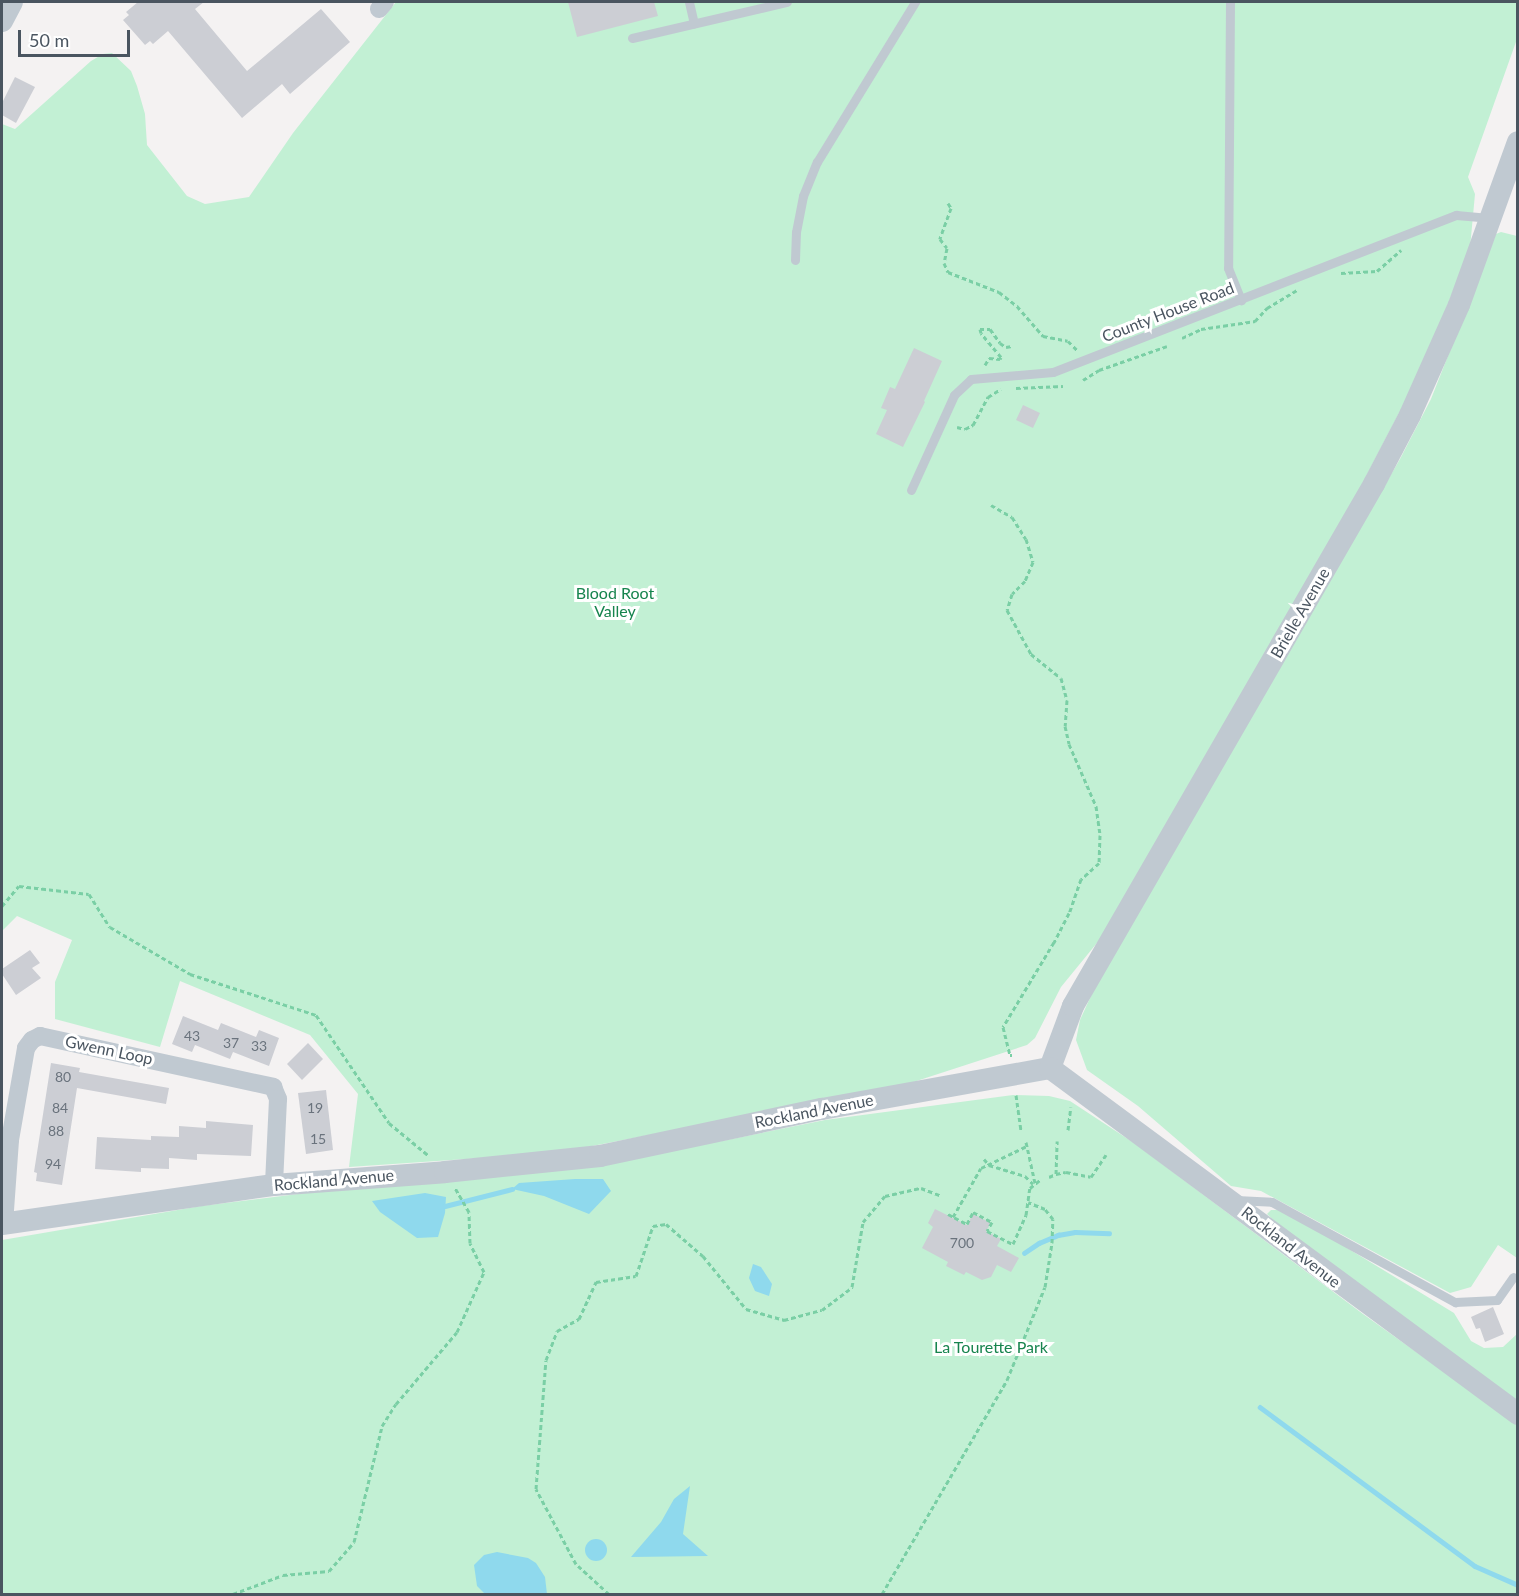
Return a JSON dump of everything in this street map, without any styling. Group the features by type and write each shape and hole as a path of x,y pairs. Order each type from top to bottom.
{"street":[{"path":"2,21 12,2"},
{"name":"Brielle Avenue","path":"1050,1068 1073,1006 1356,515 1410,415 1441,349 1518,142"},
{"name":"Gwenn Loop","path":"3,1224 10,1140 26,1048 32,1040 40,1036 273,1087 278,1099 274,1185"},
{"name":"Rockland Avenue","path":"3,1224 274,1185 522,1166 600,1156 822,1109 1050,1068 1518,1414"}],"lane":[{"path":"689,2 694,23"},
{"path":"632,38 787,2"},
{"path":"795,260 796,232 803,196 818,162 833,133 915,2"},
{"path":"1230,2 1228,268 1241,300"},
{"name":"County House Road","path":"911,490 954,395 971,379 1053,372 1456,215 1491,218"},
{"path":"1231,1200 1272,1202 1455,1302 1497,1300 1513,1277"}],"path":[{"path":"948,203 951,208 940,239 947,248 944,262 948,272 999,292 1017,306 1043,336 1068,341 1078,351"},
{"path":"1338,273 1377,271 1407,245"},
{"path":"1182,338 1201,329 1255,321 1267,308 1293,295 1306,283"},
{"path":"985,364 989,358 1000,359 1001,357 980,329 990,329 1000,343 1006,347 1012,346"},
{"path":"1083,380 1099,370 1167,346"},
{"path":"1011,388 1063,386"},
{"path":"957,428 965,429 973,425 988,397 1006,388"},
{"path":"991,505 1012,517 1026,539 1033,562 1025,582 1012,594 1007,610 1031,654 1061,678 1067,700 1065,726 1069,744 1096,806 1100,835 1099,863 1082,879 1069,913 1054,942 1003,1027 1010,1055"},
{"path":"2,906 19,886 89,894 110,927 190,974 316,1015 389,1123 431,1157"},
{"path":"1016,1095 1021,1130"},
{"path":"1068,1130 1072,1102"},
{"path":"1056,1174 1058,1141"},
{"path":"948,1214 967,1224 973,1212 992,1222 987,1231 1013,1244 1022,1227 1034,1183 1026,1144 987,1164 976,1174 953,1216"},
{"path":"1049,1177 1066,1172 1091,1177 1106,1155"},
{"path":"984,1158 987,1164 1025,1176 1034,1183"},
{"path":"1034,1183 1040,1180"},
{"path":"609,1594 576,1564 536,1489 546,1360 557,1331 579,1319 596,1282 636,1276 653,1226 666,1224 703,1256 746,1310 784,1320 822,1310 852,1287 863,1222 885,1196 921,1188 942,1196"},
{"path":"233,1594 284,1575 329,1571 354,1542 382,1426 396,1404 457,1332 484,1272 470,1243 470,1212 460,1197"},
{"path":"882,1594 1007,1380 1045,1287 1052,1243 1053,1219 1048,1211 1028,1202"}],"green space":[{"name":"Blood Root Valley","path":"396,2 1517,2 1517,39 1468,177 1475,194 1470,248 1423,367 1348,511 1101,938 1061,987 1035,1038 1027,1045 898,1087 556,1153 349,1167 358,1094 310,1035 180,981 160,1047 55,1019 55,982 72,940 17,916 2,931 2,124 15,129 91,61 103,54 112,53 131,71 137,86 145,114 147,145 187,196 205,204 249,197 293,133"},
{"path":"1501,232 1517,236 1517,1258 1498,1245 1471,1287 1450,1293 1261,1191 1231,1186 1138,1106 1087,1070 1076,1040 1080,1020 1095,987 1400,459 1431,399 1496,234"},
{"name":"La Tourette Park","path":"1013,1095 1049,1096 1070,1101 1134,1143 1363,1314 1517,1424 1517,1594 2,1594 2,1240 201,1206 722,1141 825,1120"},
{"path":"1271,1210 1279,1210 1329,1237 1454,1313 1471,1341 1484,1348 1503,1347 1517,1334 1517,1404 1283,1229 1267,1214"}],"water":[{"path":"603,1179 611,1191 589,1214 544,1196 512,1189 519,1183"},
{"path":"425,1193 446,1197 445,1213 438,1237 417,1238 380,1212 372,1201"},
{"path":"753,1264 761,1267 772,1284 769,1296 755,1291 749,1278"},
{"path":"690,1486 683,1534 708,1556 631,1557 661,1522 674,1499"},
{"path":"596,1539 604,1542 607,1550 604,1558 596,1561 588,1558 585,1550 588,1542"},
{"path":"497,1552 528,1558 536,1563 545,1577 547,1594 485,1594 477,1586 474,1565 484,1555"}],"building":[{"path":"138,2 204,2 195,9 247,71 321,9 350,42 290,94 282,84 242,118 168,31 153,44 150,41 145,45 123,20 129,15 126,12"},
{"path":"568,2 654,2 658,16 577,37"},
{"path":"15,77 35,87 16,123 2,115 2,103"},
{"path":"914,348 942,361 903,447 876,434 887,410 881,408 890,387 895,389"},
{"path":"1023,405 1040,413 1033,428 1016,420"},
{"path":"30,950 40,963 32,968 41,978 16,995 2,974 2,969"},
{"path":"183,1016 218,1030 221,1023 256,1037 259,1030 279,1038 269,1066 233,1052 230,1059 195,1045 192,1052 172,1044"},
{"path":"308,1043 323,1059 302,1080 287,1064"},
{"path":"51,1063 80,1068 79,1072 169,1088 166,1104 77,1088 62,1185 36,1181 37,1173 34,1172"},
{"path":"326,1090 333,1150 306,1154 298,1093"},
{"path":"206,1121 253,1125 251,1156 197,1154 197,1160 169,1158 169,1169 141,1168 141,1172 95,1169 97,1137 151,1140 151,1136 179,1137 179,1126 206,1128"},
{"path":"935,1209 967,1225 973,1214 991,1223 986,1231 1001,1239 997,1246 1019,1258 1011,1272 997,1265 991,1277 982,1280 966,1272 964,1275 946,1266 948,1262 922,1248 933,1227 928,1223"},
{"path":"1493,1307 1504,1334 1485,1342 1480,1328 1476,1329 1471,1317"}],"waterway":[{"path":"445,1206 512,1189"},
{"path":"1024,1253 1039,1243 1058,1235 1075,1232 1109,1233"},
{"path":"1260,1407 1475,1566 1518,1585"}]}
